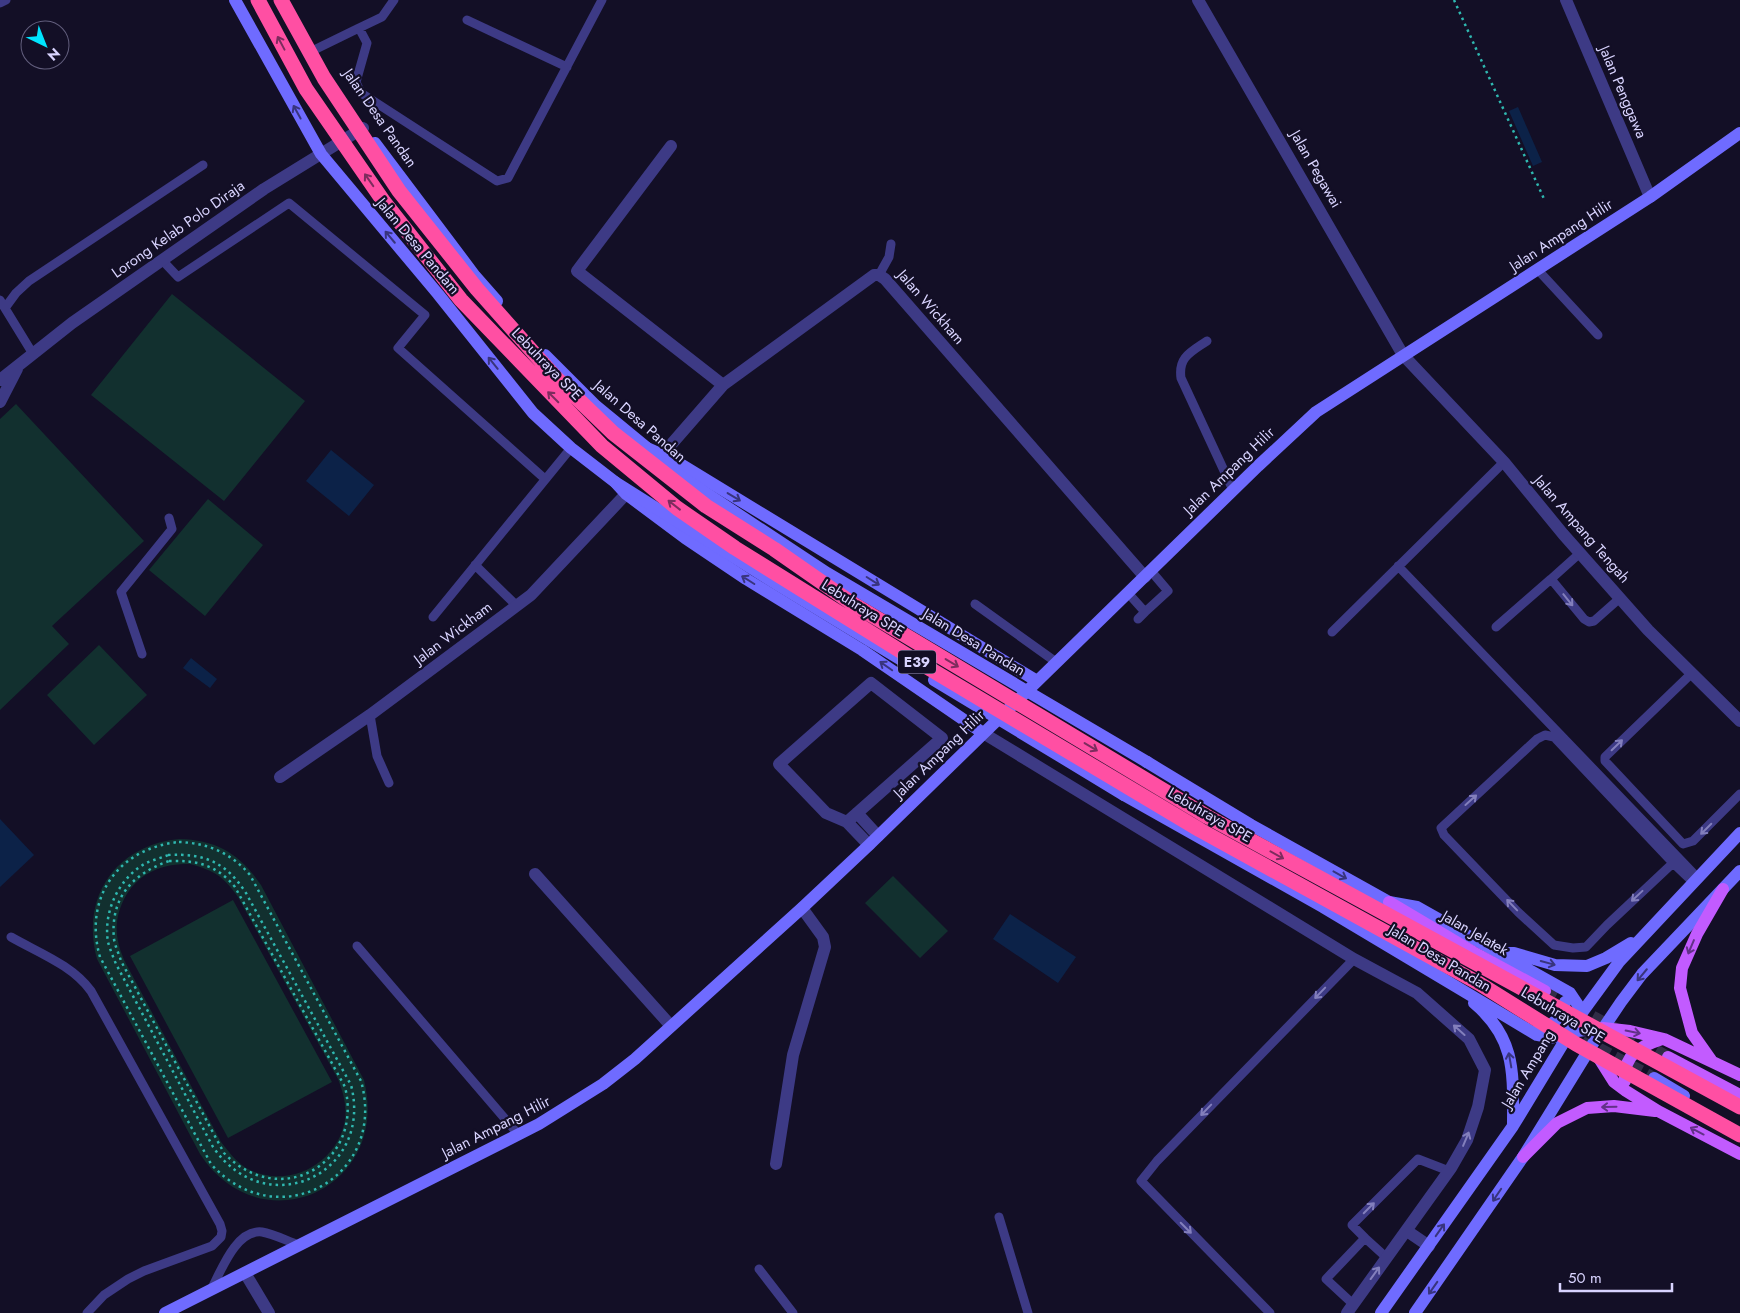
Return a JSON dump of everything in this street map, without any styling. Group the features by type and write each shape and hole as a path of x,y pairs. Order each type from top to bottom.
{"highway":[{"name":"Lebuhraya SPE","path":"258,0 306,89 384,202 461,300 602,446 677,508 735,548 910,657 1192,825 1480,984 1576,1044 1740,1135"},
{"name":"Lebuhraya SPE","path":"281,0 324,78 399,191 477,289 556,378 612,433 698,500 774,549 853,604 1208,817 1740,1106"}],"main road":[{"path":"1712,1060 1692,1033 1680,988 1682,968 1697,934 1723,889"},
{"name":"Jalan Jelatek","path":"1389,902 1473,952 1545,991"},
{"path":"1603,1028 1630,1031 1664,1039 1712,1060 1740,1075"},
{"path":"1626,1091 1624,1074 1628,1061 1644,1045 1664,1039"},
{"path":"1592,1045 1614,1082 1626,1091 1658,1111 1740,1154"},
{"path":"1668,1058 1740,1096"},
{"path":"1523,1157 1556,1123 1587,1108 1614,1106 1658,1111"}],"street":[{"name":"Jalan Desa Pandam","path":"235,0 321,154 438,294 533,413 571,448 615,482"},
{"name":"Jalan Desa Pandan","path":"288,0 363,128 475,276 549,360 596,406 647,448 659,462 827,574 1251,825 1389,902 1417,907 1570,993 1578,1005 1592,1045"},
{"name":"Jalan Pegawai","path":"1198,0 1403,355"},
{"name":"Jalan Penggawa","path":"1566,0 1650,197"},
{"name":"Lorong Kelab Polo Diraja","path":"0,380 72,323 264,189 363,128"},
{"name":"Jalan Ampang Hilir","path":"165,1313 518,1134 564,1110 604,1084 635,1059 802,908 1292,433 1316,412 1650,197 1740,134"},
{"path":"671,146 577,270 723,385"},
{"name":"Jalan Wickham","path":"662,455 723,385 874,275 879,275 891,286 1148,574"},
{"name":"Jalan Ampang Tengah","path":"1403,355 1504,462 1580,553 1648,630 1740,720"},
{"name":"Lorong Kelab Polo Diraja","path":"0,402 18,367"},
{"path":"647,448 672,459 1037,681"},
{"name":"Jalan Desa Pandan","path":"615,482 778,586 1124,795 1323,907 1537,1035 1552,1038 1570,1032 1603,1028"},
{"path":"615,482 626,494 685,538 746,579 862,650 983,733 1354,958 1417,993 1469,1039 1485,1070 1478,1108 1467,1140 1449,1171 1350,1309"},
{"name":"Jalan Wickham","path":"280,777 370,715 518,606 531,595 626,494"},
{"path":"847,822 942,738 872,683 779,764 826,813 847,822 874,840"},
{"path":"857,813 874,840"},
{"name":"Jalan Ampang","path":"1381,1313 1513,1126 1580,1014 1619,962 1740,833"},
{"path":"1415,1313 1523,1157 1603,1028 1642,974 1740,871"},
{"path":"534,874 671,1026"},
{"name":"Jalan Desa Pandan","path":"1323,907 1538,1015"},
{"path":"776,1164 793,1055 826,947 823,937 802,908"},
{"path":"1501,953 1514,953 1555,965 1587,966 1606,958 1647,932"},
{"path":"1444,979 1481,1010 1496,1026 1507,1046 1511,1060 1513,1126"},
{"path":"1520,1025 1540,1028 1549,1027 1555,1022 1560,1016 1565,1001 1557,986"},
{"path":"1654,1078 1740,1130"},
{"path":"1407,1231 1429,1246"},
{"path":"245,1273 269,1313"}],"lane":[{"path":"0,3 6,0"},
{"path":"316,50 382,18 394,0"},
{"path":"359,28 367,43 356,82 361,93 498,181 508,178 602,0"},
{"path":"467,20 566,67"},
{"path":"33,354 2,304 30,281 203,165"},
{"path":"162,260 178,277 289,203 426,315 398,348 545,480"},
{"path":"879,275 889,257 891,244"},
{"path":"1538,269 1598,335"},
{"path":"1207,341 1184,358 1179,368 1181,378 1233,490"},
{"path":"433,617 571,448"},
{"path":"1332,632 1504,462"},
{"path":"142,654 121,592 172,529 170,518"},
{"path":"1496,627 1580,553"},
{"path":"475,565 518,606"},
{"path":"1398,566 1696,880"},
{"path":"1138,619 1168,590 1148,574"},
{"path":"1551,579 1584,620 1589,622 1594,621 1620,598"},
{"path":"1128,593 1145,612"},
{"path":"975,604 1056,662"},
{"path":"1692,673 1605,757 1605,761 1684,844 1693,841 1740,794"},
{"path":"370,715 377,756 388,782"},
{"path":"1672,863 1586,947 1573,948 1554,945 1518,912 1444,835 1441,828 1538,739 1545,735 1554,737 1672,863 1696,880"},
{"path":"11,938 73,972 87,986 220,1224 222,1231 221,1237 212,1246 144,1271 104,1295 87,1313"},
{"path":"357,946 518,1134"},
{"path":"1270,1313 1140,1182 1157,1160 1354,958"},
{"path":"1387,1258 1352,1225 1418,1160 1449,1171"},
{"path":"999,1217 1028,1313"},
{"path":"211,1290 232,1250 246,1236 261,1232 299,1245"},
{"path":"1350,1309 1326,1279 1365,1238"},
{"path":"760,1269 794,1313"}],"path":[{"path":"1454,0 1545,201"},
{"path":"193,842 219,850 241,865 257,887 356,1069 365,1094 366,1108 363,1134 358,1147 343,1170 309,1192 282,1197 255,1194 242,1189 230,1182 211,1164 105,970 96,944 95,930 99,903 115,874 130,859 141,852 166,843 193,842"},
{"path":"168,855 191,855 214,861 232,874 246,893 346,1074 354,1096 353,1125 341,1152 325,1169 310,1178 293,1184 270,1185 247,1178 227,1165 213,1147 116,964 108,942 108,919 115,896 128,877 146,863 168,855"},
{"path":"169,861 190,861 211,867 228,879 241,896 341,1077 348,1097 347,1124 337,1149 330,1158 313,1171 282,1180 260,1177 240,1168 224,1153 121,961 114,941 114,920 120,899 132,882 149,868 169,861"}],"green space":[{"path":"172,294 305,401 224,501 91,395"},
{"path":"16,404 144,541 52,626 69,644 0,710 0,419"},
{"path":"208,499 263,545 205,616 149,570"},
{"path":"99,645 147,695 94,745 47,695"},
{"path":"179,839 205,842 236,857 253,874 261,885 364,1080 367,1118 358,1151 340,1176 315,1193 286,1200 255,1197 226,1182 200,1154 97,959 93,936 94,915 99,895 108,878 121,863 137,852 157,843","holes":["190,864 218,875 238,897 338,1079 345,1104 345,1120 341,1135 323,1159 311,1168 297,1173 282,1176 252,1171 238,1162 221,1142 124,960 120,949 117,921 123,900 136,883 153,871 167,866"]},
{"path":"893,876 948,931 920,958 865,903"},
{"path":"233,900 332,1082 228,1138 130,956"}],"water":[{"path":"1518,107 1542,162 1533,166 1509,111"},
{"path":"331,450 374,485 349,516 306,481"},
{"path":"191,658 217,679 210,688 183,668"},
{"path":"0,819 34,855 0,887"},
{"path":"1010,914 1076,957 1058,983 993,939"}],"tunnel":[{"path":"1545,991 1668,1057"},
{"path":"1583,1040 1654,1078"}]}
